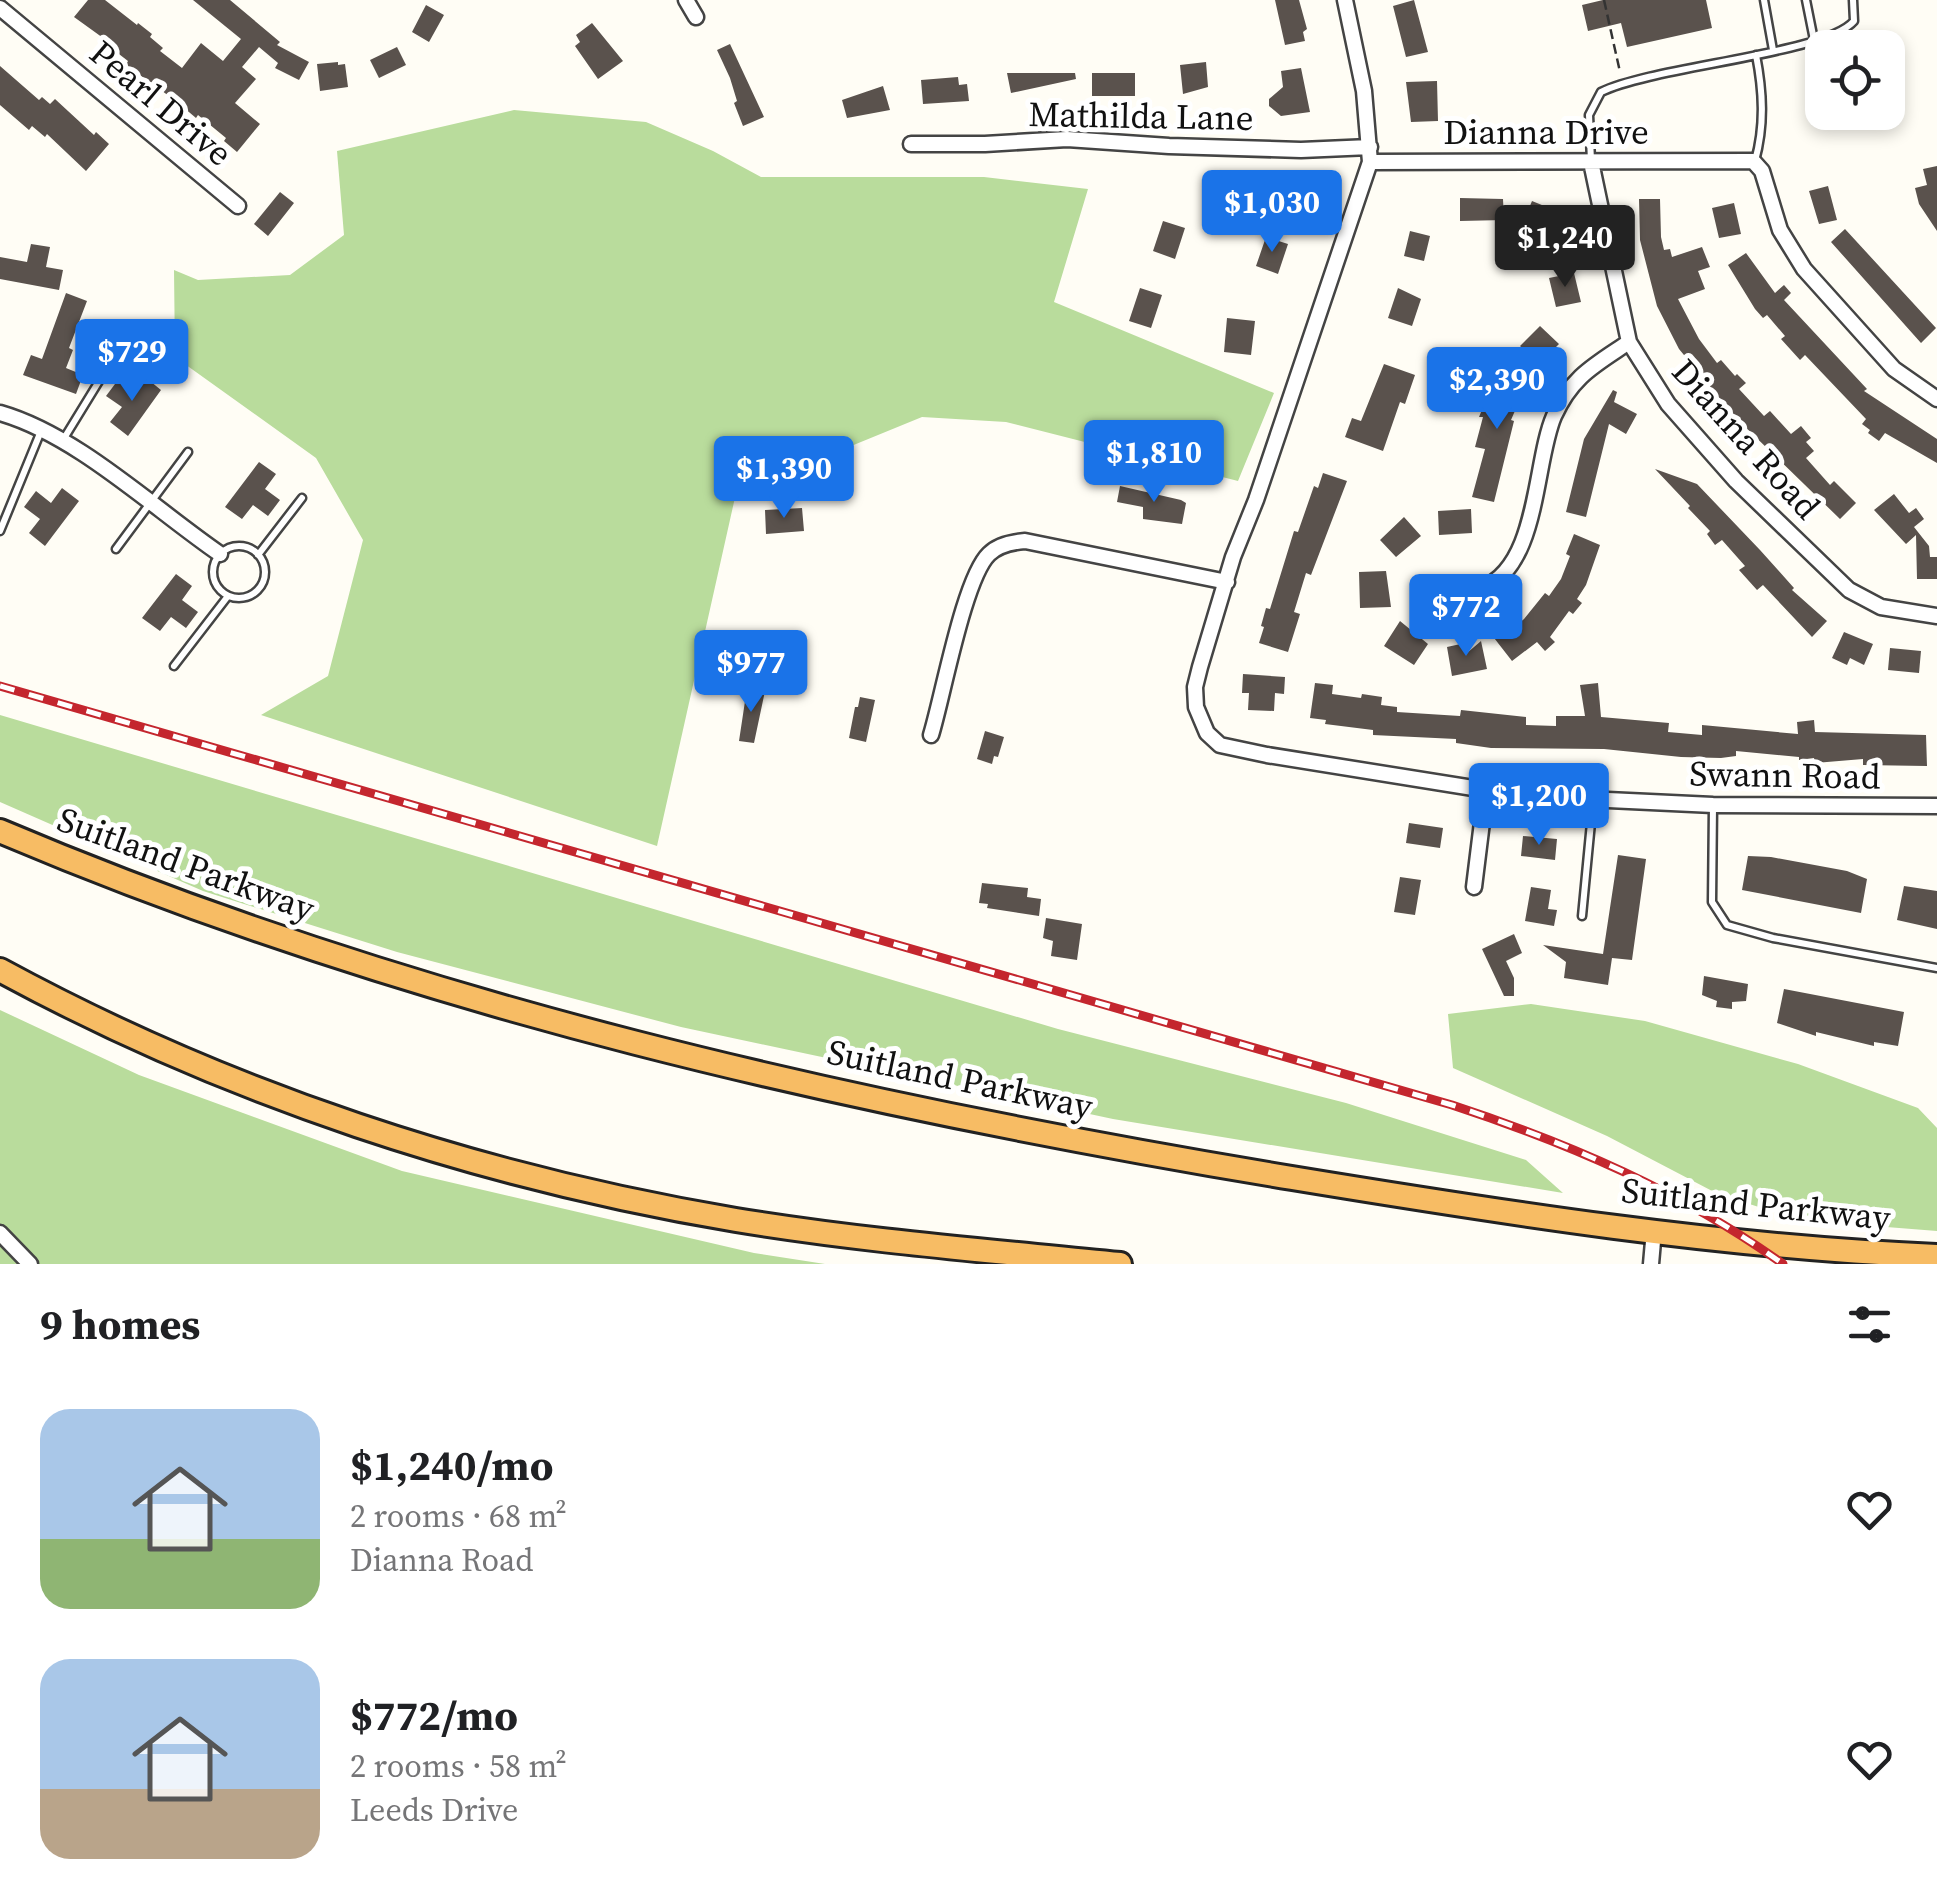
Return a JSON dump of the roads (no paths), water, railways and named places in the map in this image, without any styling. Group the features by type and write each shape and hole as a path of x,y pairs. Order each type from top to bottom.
{"highway":[{"name":"Suitland Parkway","path":"0,831 274,936 446,991 655,1047 968,1118 1193,1161 1471,1206 1799,1247 1937,1256"},
{"path":"0,970 101,1021 250,1085 389,1135 519,1173 607,1195 753,1222 1120,1264"}],"street":[{"path":"686,0 696,17"},
{"name":"Swann Road","path":"1345,0 1364,91 1370,154 1226,582 1195,686 1196,707 1212,740 1267,755 1486,790 1593,801 1937,806"},
{"name":"Pearl Drive","path":"0,8 238,206"},
{"name":"Mathilda Lane","path":"910,144 1067,139 1370,154"},
{"name":"Dianna Drive","path":"1370,154 1591,162 1755,162"},
{"name":"Dianna Road","path":"1591,162 1629,342 1668,404 1736,481 1849,590 1881,607 1937,616"},
{"path":"1755,162 1762,171 1780,230 1804,269 1894,368 1937,399"},
{"path":"1451,590 1482,588 1507,570 1522,540 1536,495 1553,418 1576,377 1629,342"},
{"path":"0,413 22,419 62,441 220,554"},
{"path":"931,735 978,572 987,556 1000,547 1025,541 1226,582"},
{"path":"1474,887 1486,790"},
{"path":"1651,1264 1654,1230"},
{"path":"0,1233 30,1264"}],"lane":[{"path":"1764,0 1774,50"},
{"path":"1806,0 1812,30"},
{"path":"1844,30 1854,21 1853,0"},
{"path":"1591,162 1590,114 1601,92 1622,83 1805,42"},
{"path":"1755,162 1762,139 1763,110 1756,55"},
{"path":"62,441 131,329"},
{"path":"0,531 41,430"},
{"path":"116,549 188,452"},
{"path":"258,555 302,498"},
{"path":"233,546 244,546 258,555 265,569 258,589 239,598 228,596 214,580 213,569 220,554 233,546"},
{"path":"174,666 228,596"},
{"path":"1582,916 1593,801"},
{"path":"1713,805 1712,902 1727,925 1773,938 1937,968"}],"railway":[{"path":"0,686 1452,1105 1624,1172 1705,1214 1783,1264"}]}
